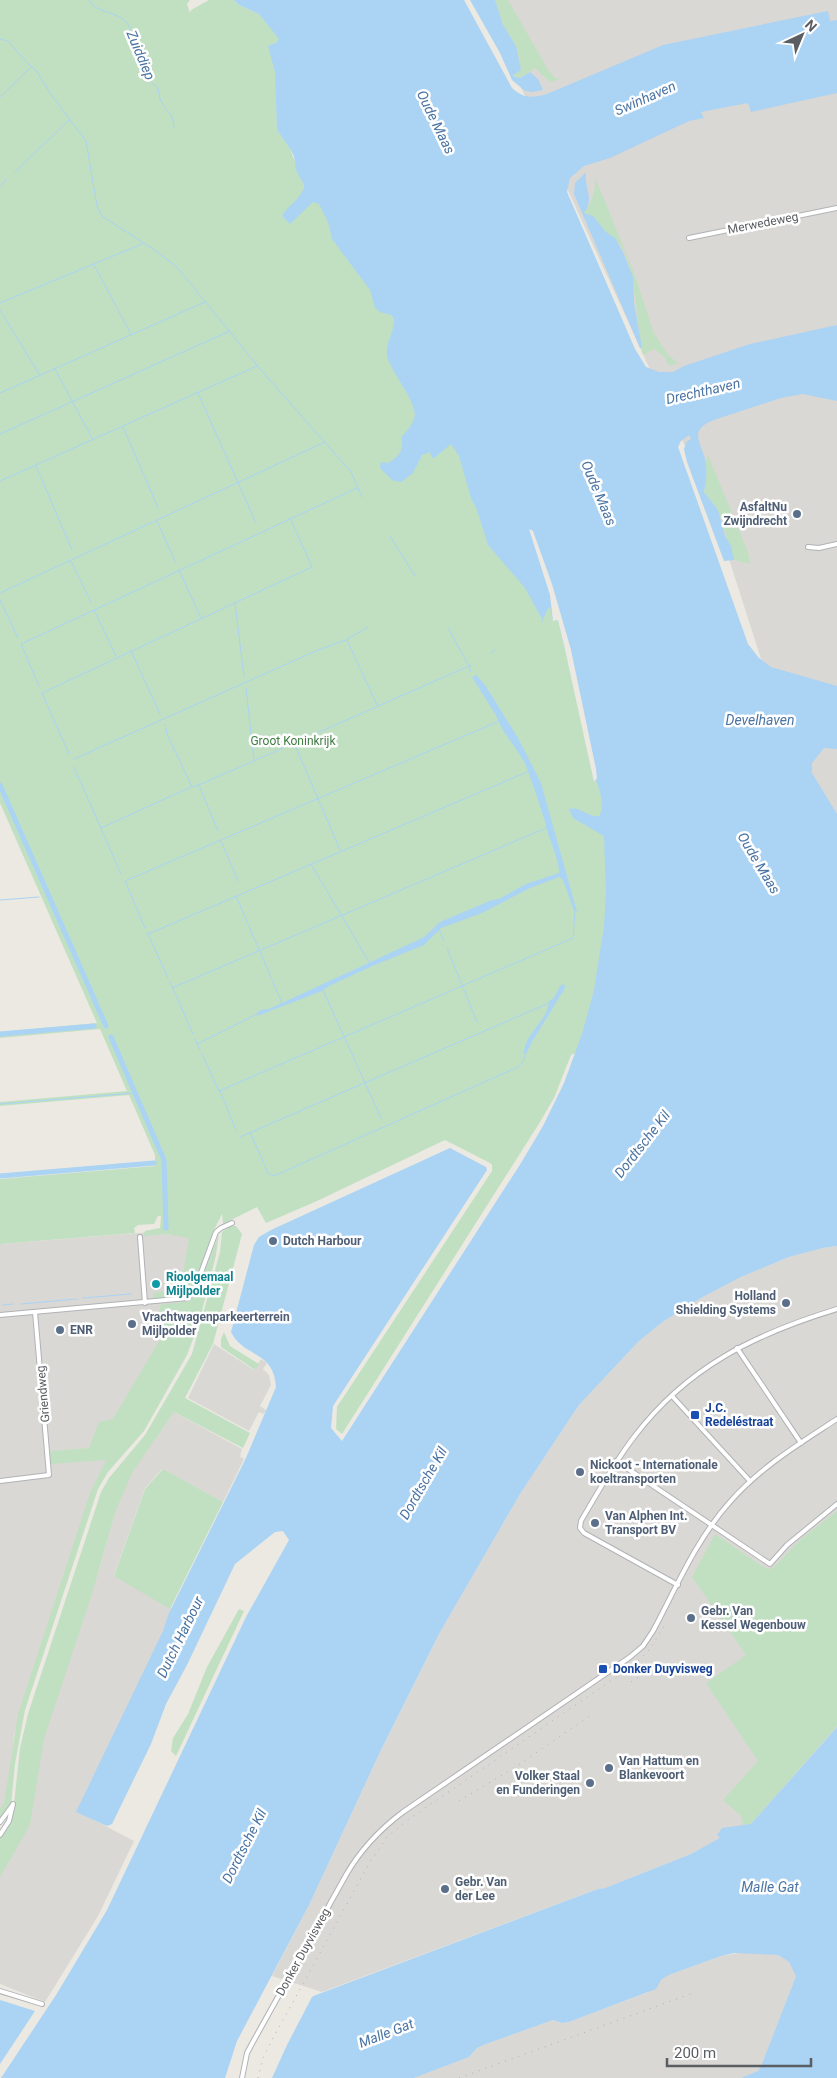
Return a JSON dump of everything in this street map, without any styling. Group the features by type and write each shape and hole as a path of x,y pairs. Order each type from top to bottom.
{"street":[{"name":"Merwedeweg","path":"689,238 837,208"},
{"path":"808,547 819,548 837,544"},
{"path":"0,1315 184,1299 192,1295 216,1232 232,1223"},
{"path":"140,1237 145,1303"},
{"path":"678,1585 581,1530 581,1521 616,1461 643,1426 672,1396 697,1375 737,1348 787,1324 837,1309"},
{"name":"Griendweg","path":"0,1481 49,1475 35,1312"},
{"path":"737,1348 801,1443"},
{"path":"672,1396 750,1481"},
{"name":"Donker Duyvisweg","path":"242,2078 247,2053 346,1875 363,1849 393,1819 630,1657 642,1646 653,1631 711,1526 729,1503 750,1481 771,1464 837,1419"},
{"path":"616,1461 770,1564 787,1545 837,1504"},
{"path":"0,1822 13,1804 9,1821 0,1835"},
{"path":"0,1991 42,2004"}],"shaded area":[{"path":"481,0 837,0 837,832 805,796 711,503"},
{"path":"164,1231 168,1235 199,1235 199,1297 184,1354 91,1492 14,1735 9,1801 0,1819 0,1244"},
{"path":"837,1246 837,1727 751,1824 691,1854 605,1888 322,1992 272,1976 309,1905 381,1750 439,1634 520,1494 579,1405 638,1342 661,1323 701,1298 741,1277 789,1257"},
{"path":"214,1344 254,1370 261,1359 267,1363 263,1369 269,1375 271,1385 260,1406 266,1410 264,1414 259,1412 249,1431 188,1398"},
{"path":"174,1412 242,1449 240,1457 244,1459 223,1502 162,1469 145,1488 114,1575 178,1613 79,1812 134,1841 98,1916 45,2002 0,1984 0,1871 38,1743 100,1567 118,1501 131,1474"},
{"path":"747,1952 778,1955 789,1962 796,1976 761,2066 758,2071 742,2078 414,2078 469,2057 477,2048 486,2044 553,2020 562,2023 569,2022 649,1992 669,1975 721,1956"}],"green space":[{"name":"Groot Koninkrijk","path":"0,0 190,0 187,4 190,13 191,10 209,0 234,0 239,5 259,14 280,39 276,90 277,130 289,146 304,185 302,194 282,216 286,219 380,149 541,537 610,829 607,942 578,1052 571,1055 554,1098 342,1434 336,1429 337,1407 492,1171 490,1163 445,1140 266,1223 257,1207 223,1224 222,1214 213,1232 193,1288 185,1295 175,1298 153,1299 153,1293 175,1290 182,1282 189,1238 166,1234 143,1236 145,1231 160,1228 161,1216 158,1216 154,1224 138,1225 134,1228 135,1233 0,1244 0,1179 155,1166 155,1155 129,1095 0,1106 0,1102 127,1091 100,1029 0,1038 0,1032 97,1023 0,803"},
{"path":"495,0 508,0 549,71 555,78 561,79 550,82 535,68 520,78 515,77 513,74 521,70 516,46 503,25"},
{"path":"594,175 633,270 654,333 668,355 678,363 669,366 665,357 654,349 643,355 632,278 623,249 615,239 584,213 593,195"},
{"path":"708,455 748,552 750,564 734,560 732,557 721,518 704,492"},
{"path":"231,1226 236,1226 242,1234 213,1344 185,1398 250,1433 243,1448 174,1412 132,1473 116,1510 92,1594 44,1739 30,1825 0,1877 0,1838 13,1813 20,1748 28,1714 101,1492 109,1478 145,1435 192,1354 220,1252 222,1232"},
{"path":"219,1234 216,1255 199,1323 187,1355 144,1431 108,1472 98,1489 25,1710 15,1764 11,1805 0,1819 0,1809 4,1803 18,1714 90,1493 106,1460 51,1464 50,1451 89,1448 99,1422 113,1419 162,1336 160,1305 189,1301 195,1296"},
{"path":"224,1332 230,1346 259,1364 255,1370 221,1347 221,1339"},
{"path":"163,1469 223,1502 170,1609 114,1576 145,1489"},
{"path":"837,1511 837,1726 751,1824 743,1825 741,1816 723,1800 758,1761 706,1683 746,1655 692,1577 715,1534 769,1569 774,1567 800,1540"},
{"path":"239,1609 244,1611 176,1756 171,1751 173,1738 188,1714 207,1667"}],"water":[{"path":"234,0 464,0 512,88 528,97 547,94 663,45 828,11 830,21 837,20 837,93 751,112 748,103 701,112 704,118 689,121 610,158 584,166 570,178 567,192 635,349 646,367 659,372 673,372 684,366 750,344 837,325 837,401 803,394 781,398 714,420 705,424 700,429 698,439 705,457 706,468 704,492 718,510 734,560 724,561 687,462 684,449 687,441 691,439 689,435 681,441 678,447 748,644 759,658 771,667 837,686 837,749 824,748 812,763 812,773 837,814 837,1246 789,1257 741,1277 701,1298 661,1323 638,1342 579,1405 520,1494 439,1634 381,1750 309,1905 237,2041 225,2078 1,2078 56,1995 107,1910 246,1617 289,1540 283,1531 275,1532 235,1564 187,1665 166,1704 151,1744 112,1824 107,1826 76,1812 163,1631 169,1613 246,1458 276,1387 270,1366 243,1346 231,1332 254,1245 259,1237 271,1230 450,1148 486,1167 487,1170 333,1406 331,1428 342,1441 543,1126 564,1083 582,1034 594,990 604,926 606,893 604,836 573,818 569,809 577,809 599,816 602,804 596,780 594,782 558,620 553,621 550,606 542,619 525,588 488,545 477,510 471,498 459,456 451,444 434,458 432,458 430,452 422,455 413,473 401,482 392,480 380,468 381,462 388,463 400,453 402,446 401,438 412,424 415,413 409,397 387,356 387,347 394,318 375,308 370,290 332,239 328,222 319,204 313,202 290,224 282,216 301,194 304,185 296,170 294,156 277,130 275,72 268,46 276,43 279,39 259,14 239,5"},
{"path":"470,0 495,0 503,25 516,46 521,70 513,75 520,78 530,72 538,79 543,90 525,91 512,80 500,53"},
{"path":"586,172 589,203 584,213 593,216 606,232 615,238 623,252 633,277 634,302 642,348 640,348 574,194 575,183"},
{"path":"476,675 485,685 518,738 541,783 577,912 574,911 563,880 559,877 530,888 482,913 441,928 424,945 370,967 322,991 257,1016 257,1013 261,1010 269,1009 424,937 440,922 492,900 499,899 526,884 559,873 555,853 526,766 472,677"},
{"path":"564,984 565,988 526,1054 524,1054 527,1040 545,1015 549,1001 553,999 561,985"},
{"name":"Malle Gat","path":"837,1727 837,2078 741,2078 758,2071 761,2066 796,1976 789,1962 778,1955 734,1953 669,1975 661,1980 656,1989 569,2022 562,2023 553,2020 486,2044 477,2048 469,2057 414,2078 272,2078 312,1997 691,1854 720,1838 717,1835 722,1828 751,1824"},
{"path":"0,2000 35,2011 0,2064"}],"pier":[{"path":"529,529 533,531 552,584 571,650 596,769 597,778 594,782 558,620 553,621 550,595"}],"waterway":[{"name":"Zuiddiep","path":"89,0 100,10 121,18 129,27 147,74 158,88 160,99 171,115 174,128"},
{"path":"0,39 8,41 29,65 36,70 50,93 86,141 97,206 102,216 177,267 260,369 351,472 362,497"},
{"path":"0,97 30,68"},
{"path":"15,172 70,119"},
{"path":"0,186 7,179"},
{"path":"0,303 142,244"},
{"path":"94,265 131,334"},
{"path":"0,393 205,302"},
{"path":"0,310 39,374"},
{"path":"0,434 230,331"},
{"path":"0,481 257,366"},
{"path":"55,369 93,440"},
{"path":"198,393 256,523"},
{"path":"123,427 158,508"},
{"path":"0,593 325,442"},
{"path":"36,466 72,550"},
{"path":"39,686 21,644 357,488"},
{"path":"69,754 42,693 312,567 290,518"},
{"path":"157,521 176,563"},
{"path":"390,536 415,576"},
{"path":"71,561 91,602"},
{"path":"179,570 201,618"},
{"path":"0,600 18,638"},
{"path":"235,603 244,677"},
{"path":"94,610 116,656"},
{"path":"542,622 545,613"},
{"path":"74,759 318,650 346,640 368,627"},
{"path":"199,785 469,666 448,628"},
{"path":"347,640 377,705"},
{"path":"491,653 495,650"},
{"path":"131,651 160,714"},
{"path":"471,665 469,666 471,672"},
{"path":"246,688 254,760"},
{"path":"145,928 125,881 497,722"},
{"path":"165,724 167,734 192,787 199,785 218,831"},
{"path":"294,743 340,850"},
{"path":"74,767 121,874"},
{"path":"148,934 527,772"},
{"path":"0,785 106,1026"},
{"path":"101,828 191,787"},
{"path":"172,988 546,828"},
{"path":"221,841 238,881"},
{"path":"311,864 369,962"},
{"path":"236,896 282,1003"},
{"path":"0,900 39,897"},
{"path":"202,1054 219,1091 573,938 575,912"},
{"path":"439,929 444,941"},
{"path":"147,932 168,978"},
{"path":"447,948 477,1022"},
{"path":"170,982 193,1034"},
{"path":"323,990 381,1118"},
{"path":"239,1136 549,1003"},
{"path":"197,1044 257,1014"},
{"path":"0,1034 94,1026"},
{"path":"111,1037 164,1160 166,1228"},
{"path":"195,1039 200,1050"},
{"path":"250,1132 268,1173 274,1176 518,1067 523,1062 525,1055"},
{"path":"220,1091 236,1130"},
{"path":"0,1104 135,1093"},
{"path":"0,1176 154,1163"},
{"path":"83,1298 131,1294"},
{"path":"21,1304 77,1299"},
{"path":"3,1305 13,1304"}],"railway":[{"path":"258,2078 263,2058 272,2040 370,1862 387,1837 409,1819 634,1665 650,1649 664,1627"},
{"path":"631,1682 642,1675"},
{"path":"459,1801 517,1766 594,1713"},
{"path":"459,2078 696,1992"}],"place":[{"name":"AsfaltNu Zwijndrecht","path":"797,514"},
{"name":"Dutch Harbour","path":"273,1241"},
{"name":"Rioolgemaal Mijlpolder","path":"156,1284"},
{"name":"Holland Shielding Systems","path":"786,1303"},
{"name":"Vrachtwagenparkeerterrein Mijlpolder","path":"132,1324"},
{"name":"ENR","path":"60,1330"},
{"name":"J.C. Redeléstraat","path":"695,1415"},
{"name":"Nickoot - Internationale koeltransporten","path":"580,1472"},
{"name":"Van Alphen Int. Transport BV","path":"595,1523"},
{"name":"Gebr. Van Kessel Wegenbouw","path":"691,1618"},
{"name":"Donker Duyvisweg","path":"603,1669"},
{"name":"Van Hattum en Blankevoort","path":"609,1768"},
{"name":"Volker Staal en Funderingen","path":"590,1783"},
{"name":"Gebr. Van der Lee","path":"445,1889"}],"water label":[{"name":"Swinhaven","path":"645,98"},
{"name":"Oude Maas","path":"436,122"},
{"name":"Drechthaven","path":"703,391"},
{"name":"Oude Maas","path":"599,493"},
{"name":"Develhaven","path":"760,720"},
{"name":"Oude Maas","path":"759,863"},
{"name":"Dordtsche Kil","path":"642,1144"},
{"name":"Dordtsche Kil","path":"423,1483"},
{"name":"Dordtsche Kil","path":"244,1846"}]}
